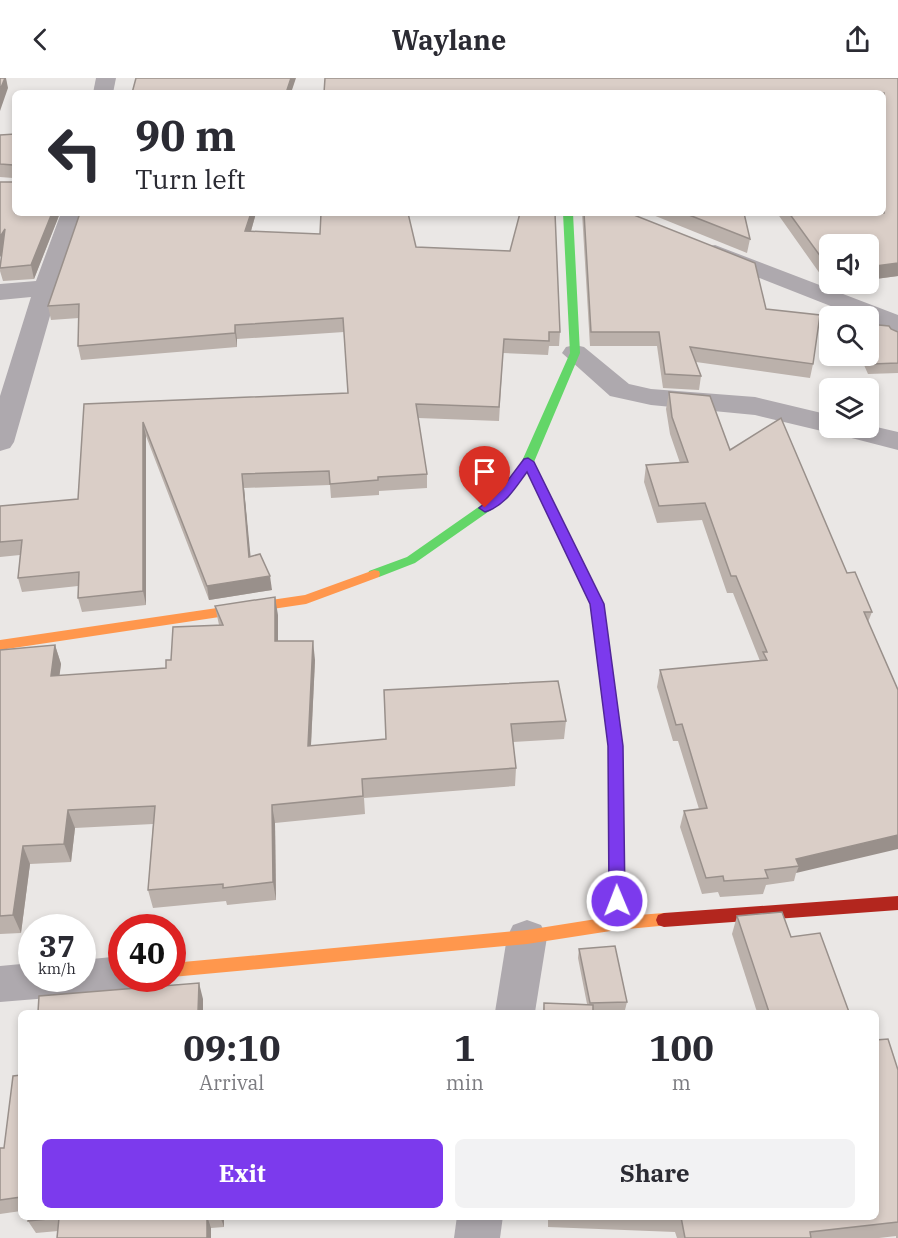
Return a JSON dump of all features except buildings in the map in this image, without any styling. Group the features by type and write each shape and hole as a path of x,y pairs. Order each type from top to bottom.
{"street":[{"path":"0,442 46,288 72,216"},
{"path":"0,645 306,599 411,560 504,495 528,462 574,353 562,216"},
{"path":"694,243 898,324"},
{"path":"0,292 46,288"},
{"path":"574,353 620,390 651,397 755,406 819,421"},
{"path":"879,436 898,441"},
{"path":"528,462 597,604 615,746 618,923"},
{"path":"186,969 526,937 618,923 898,903"},
{"path":"514,1010 526,937"},
{"path":"0,984 18,983"},
{"path":"477,1238 479,1220"}],"traffic: fast":[{"path":"374,574 411,560 504,495 528,462 575,353 568,216"}],"traffic: slow":[{"path":"528,462 597,604 615,745 617,923"},
{"path":"0,645 306,599 374,574"},
{"path":"186,969 527,937 617,923 664,920"}],"traffic: jam":[{"path":"664,920 898,903"}],"route":[{"path":"485,508 504,495 528,462 597,604 615,746 617,901"}]}
